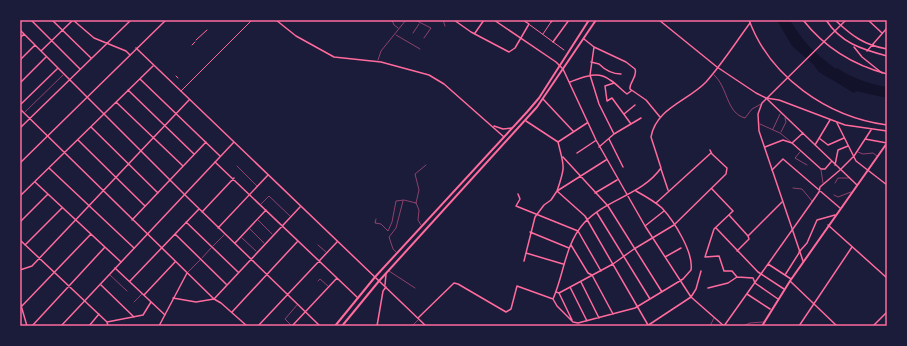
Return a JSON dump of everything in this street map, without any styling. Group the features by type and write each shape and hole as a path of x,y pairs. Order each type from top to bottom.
{"main road":[{"path":"335,326 375,277 539,98 589,20"},
{"path":"342,326 379,281 526,121 543,99 596,20"},
{"path":"762,326 770,309 835,215 887,144"}],"street":[{"path":"32,20 80,69"},
{"path":"52,20 91,59"},
{"path":"41,51 73,20 87,34 130,55"},
{"path":"20,128 107,44 129,20"},
{"path":"20,163 166,20"},
{"path":"181,92 252,20"},
{"path":"277,20 289,31 334,57 378,62 408,68 432,76 504,137"},
{"path":"454,20 509,52 515,48 529,24"},
{"path":"475,33 484,20"},
{"path":"494,20 563,69 599,147 645,226 691,297 724,326 819,192 820,187 854,156 870,130"},
{"path":"523,20 564,50"},
{"path":"553,42 569,20"},
{"path":"659,20 718,67 756,93 766,98 835,166 857,185"},
{"path":"803,20 810,29 833,49 856,64 887,74"},
{"path":"826,20 843,40 867,51 887,56"},
{"path":"835,20 853,36 871,46 887,49"},
{"path":"803,261 764,147 757,123 758,114 762,103 766,98 846,20"},
{"path":"868,20 882,33"},
{"path":"543,34 552,21"},
{"path":"668,190 651,137 660,117 703,85 718,67 750,21"},
{"path":"750,21 764,51 786,77 819,101 873,123 887,125"},
{"path":"867,51 887,28"},
{"path":"20,30 86,97 171,179 218,228 320,326"},
{"path":"192,45 207,30"},
{"path":"20,38 24,34"},
{"path":"584,38 594,47 626,62 635,69 636,74 629,88 646,100 660,117"},
{"path":"20,60 35,45"},
{"path":"854,46 862,57 882,73"},
{"path":"594,47 590,75 599,104 614,134"},
{"path":"136,48 300,207 426,326"},
{"path":"20,82 46,57"},
{"path":"591,62 599,64 602,68 612,73 621,74"},
{"path":"20,196 153,66"},
{"path":"20,105 58,69"},
{"path":"570,82 590,75 604,76 627,94 632,91"},
{"path":"140,79 220,156"},
{"path":"614,83 605,86 607,101 612,98 631,124"},
{"path":"128,90 195,154"},
{"path":"766,98 779,100 837,123 870,130 887,131"},
{"path":"543,99 573,131"},
{"path":"20,270 32,266 39,259 189,100"},
{"path":"116,102 183,166"},
{"path":"624,114 635,105"},
{"path":"20,109 175,262 214,299 232,312 247,326"},
{"path":"599,147 614,134 641,118"},
{"path":"815,145 830,120"},
{"path":"526,121 558,142 563,157 564,170 557,191"},
{"path":"558,142 587,122"},
{"path":"837,123 856,161 887,185"},
{"path":"492,126 503,129 512,128"},
{"path":"91,127 158,193"},
{"path":"792,143 802,133"},
{"path":"609,138 623,167"},
{"path":"819,138 828,145 844,138"},
{"path":"865,139 887,144"},
{"path":"78,140 146,207"},
{"path":"577,153 596,140"},
{"path":"764,147 783,140 792,143 821,169 825,169 832,162"},
{"path":"132,220 146,207 206,142"},
{"path":"61,326 234,142"},
{"path":"835,166 838,150 848,146"},
{"path":"557,293 601,271 634,249 674,226 712,189 727,172 726,168 711,153 710,150"},
{"path":"656,203 668,190 711,153"},
{"path":"563,157 608,206 662,292"},
{"path":"772,170 783,159 819,192 840,208"},
{"path":"524,261 530,232 537,214 557,191 606,160"},
{"path":"215,162 234,178 358,298"},
{"path":"49,168 134,248"},
{"path":"554,300 557,293 563,264 578,231 588,219 635,191 653,178 661,168"},
{"path":"218,228 268,175"},
{"path":"202,212 234,178"},
{"path":"595,193 617,180"},
{"path":"35,182 121,262"},
{"path":"712,189 733,211 714,229 705,257 719,256 724,271 732,271 737,277"},
{"path":"557,191 588,219 647,326 691,297 696,290 701,271"},
{"path":"418,319 454,283 506,312 511,309 517,286 554,300 573,322 578,323 637,307 688,275 691,266 687,249 664,210 656,203 635,191"},
{"path":"20,222 48,194"},
{"path":"518,194 520,199 516,206 578,231 601,271"},
{"path":"748,236 782,202"},
{"path":"25,245 62,207"},
{"path":"173,298 196,302 214,299 300,207"},
{"path":"130,281 199,208"},
{"path":"235,244 266,210"},
{"path":"645,226 664,210"},
{"path":"597,213 650,299"},
{"path":"785,275 807,243 817,220 835,215"},
{"path":"729,216 750,239 737,251"},
{"path":"186,222 239,272"},
{"path":"828,225 887,278"},
{"path":"716,228 761,274 784,289"},
{"path":"530,232 569,248"},
{"path":"21,307 91,234"},
{"path":"175,234 227,285"},
{"path":"20,240 99,314 107,322 108,326"},
{"path":"232,312 298,241"},
{"path":"258,326 337,242"},
{"path":"571,244 588,273 592,276 613,314"},
{"path":"799,326 852,247"},
{"path":"32,326 105,248"},
{"path":"665,257 681,248"},
{"path":"526,253 563,264"},
{"path":"143,294 175,262"},
{"path":"768,264 785,275 836,326"},
{"path":"115,268 165,315"},
{"path":"386,287 384,281 388,271"},
{"path":"159,326 187,273"},
{"path":"708,288 737,277 753,278 755,282 778,299"},
{"path":"292,326 337,278"},
{"path":"580,282 599,318"},
{"path":"100,284 134,317"},
{"path":"377,326 383,291 386,287"},
{"path":"570,287 587,321"},
{"path":"557,293 573,322"},
{"path":"746,294 770,309"},
{"path":"20,302 28,326"},
{"path":"107,322 143,315 151,302"},
{"path":"873,326 887,312"},
{"path":"89,326 99,314"}],"lane":[{"path":"392,20 394,25 399,29"},
{"path":"378,62 381,51 406,20"},
{"path":"415,20 431,28 424,38"},
{"path":"443,20 445,26"},
{"path":"413,33 420,23"},
{"path":"394,34 420,49"},
{"path":"713,73 719,79 735,112 740,116 746,118 757,105 762,103"},
{"path":"24,113 64,75"},
{"path":"772,131 781,112"},
{"path":"780,133 786,122 785,116"},
{"path":"757,123 772,131 780,133 792,143"},
{"path":"801,151 795,158 807,165"},
{"path":"857,151 863,154 873,153 878,156"},
{"path":"421,226 418,220 419,210 416,203 419,190 415,174 426,165"},
{"path":"237,166 258,186"},
{"path":"821,169 823,184"},
{"path":"835,183 838,178 849,178"},
{"path":"793,188 802,189 812,202"},
{"path":"834,195 838,197 852,192"},
{"path":"261,204 269,196 291,217"},
{"path":"388,231 392,222 396,201 404,200 416,203"},
{"path":"397,253 390,242 389,237 396,228 404,200"},
{"path":"257,219 274,235"},
{"path":"376,219 375,222 381,224 391,233"},
{"path":"249,229 265,244"},
{"path":"187,273 225,234"},
{"path":"241,237 258,253"},
{"path":"318,245 326,253"},
{"path":"388,271 415,288"},
{"path":"110,274 127,291"},
{"path":"318,281 320,279 328,287"},
{"path":"134,302 143,294"},
{"path":"292,326 285,319 298,305"},
{"path":"710,326 714,318"},
{"path":"412,326 418,319"},
{"path":"743,326 750,323 764,322"}],"shaded area":[{"path":"777,20 790,20 810,48 836,69 837,68 848,75 861,80 887,87 887,98 856,91 854,93 819,72 813,64 792,46"}]}
